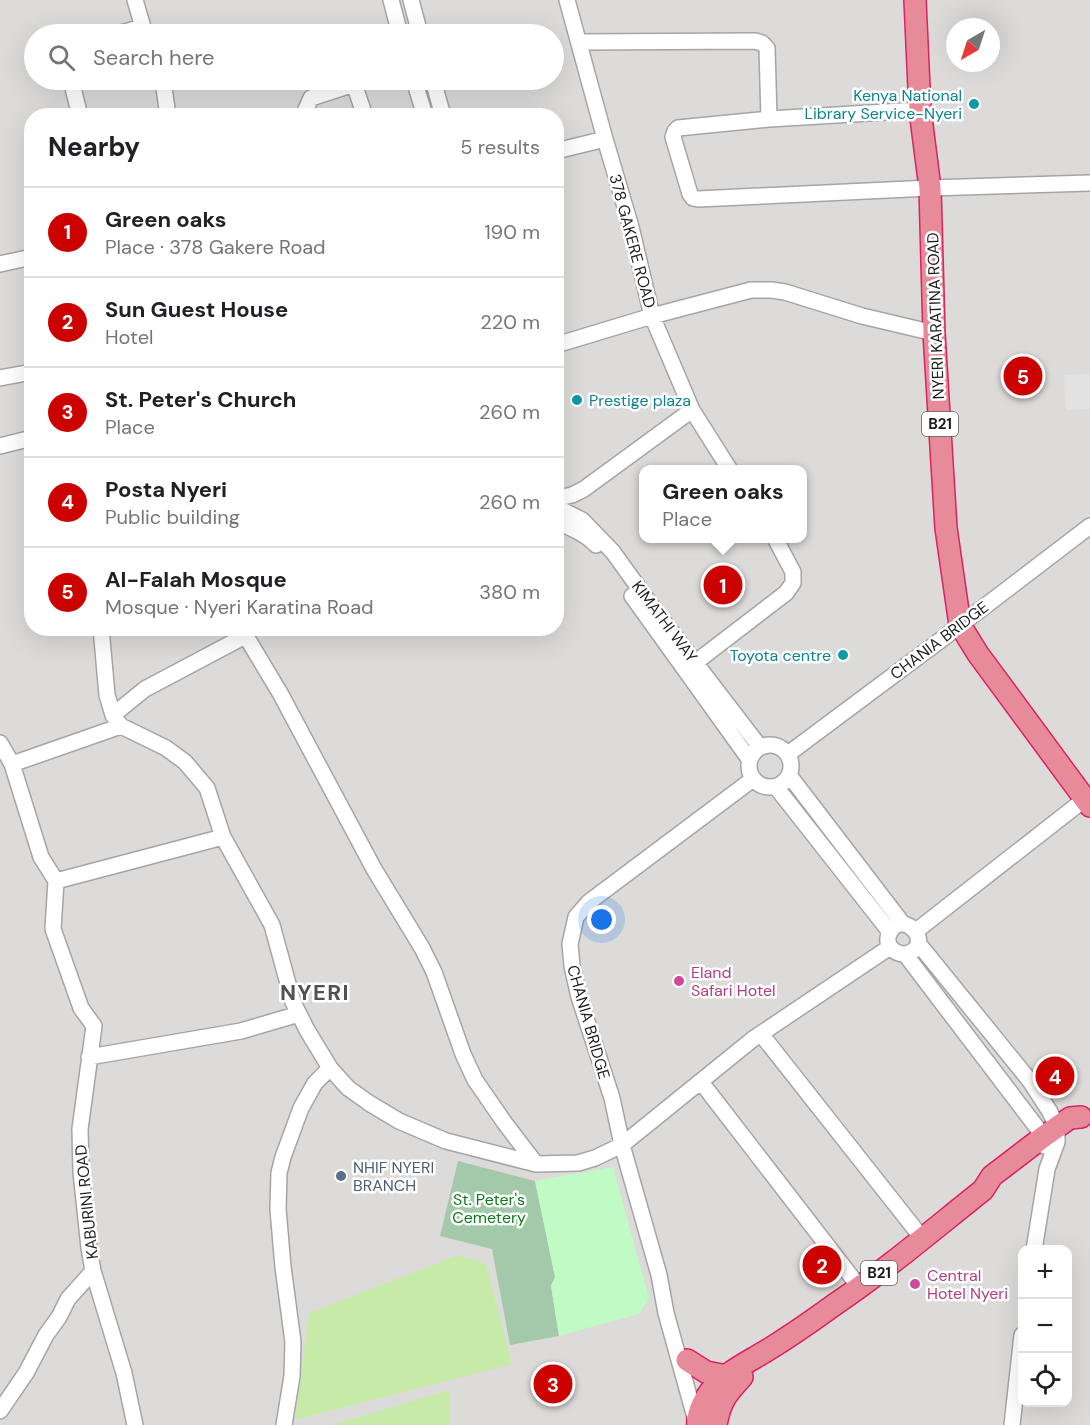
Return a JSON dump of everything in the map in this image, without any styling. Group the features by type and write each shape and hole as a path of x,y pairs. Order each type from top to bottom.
{"highway":[{"name":"NYERI KARATINA ROAD","path":"915,0 920,110 930,188 934,333 946,528 960,625 978,654 1087,803"},
{"name":"B21","path":"704,1421 713,1388 727,1376 860,1288 983,1190 1000,1185 1050,1145 1076,1129 1086,1113"},
{"name":"B21","path":"704,1421 719,1409 723,1399 770,1349"},
{"path":"687,1360 706,1372 727,1376"}],"street":[{"path":"135,0 141,24"},
{"path":"391,0 397,24"},
{"path":"411,0 417,24"},
{"name":"378 GAKERE ROAD","path":"567,0 632,227 652,316 692,410 727,465"},
{"path":"579,42 755,41 762,43 766,48 769,119"},
{"path":"74,90 78,108"},
{"path":"164,90 167,108"},
{"path":"307,108 311,98 336,90"},
{"path":"356,90 362,108"},
{"path":"417,90 423,108"},
{"path":"436,90 441,108"},
{"path":"920,110 769,119 678,128 673,137 690,194 693,198 698,199 1090,183"},
{"path":"564,149 605,139"},
{"path":"0,264 24,259"},
{"path":"564,343 751,290 785,292 862,316 934,333"},
{"path":"0,378 24,374"},
{"path":"564,501 692,410"},
{"path":"0,446 24,440"},
{"name":"KIMATHI WAY","path":"564,511 582,520 602,539 760,747"},
{"name":"KIMATHI WAY","path":"564,515 601,552 750,759"},
{"name":"CHANIA BRIDGE","path":"788,754 1090,526"},
{"path":"696,662 786,593 793,583 793,572 778,543"},
{"path":"102,636 107,695 117,720 186,762 207,788 223,837 272,925 292,1002 330,1068 348,1088 399,1121 446,1141 536,1164 578,1163 595,1158 622,1145 761,1034 1087,803"},
{"path":"12,764 117,720 145,689 203,659 237,636"},
{"path":"245,636 280,693 375,869 422,948 434,972 463,1054 476,1080 536,1164"},
{"path":"0,743 12,764 41,857 56,882 223,837"},
{"path":"772,744 788,754 792,764 784,782 776,787 763,786 753,779 749,770 750,759 755,750 772,744"},
{"path":"789,775 903,935"},
{"name":"CHANIA BRIDGE","path":"704,1421 666,1313 612,1098 579,997 570,944 576,917 589,902 753,779"},
{"path":"776,787 1030,1081 1050,1112 1050,1145 1035,1245"},
{"name":"KABURINI ROAD","path":"56,882 53,929 81,1008 94,1026 80,1129 81,1172 89,1248 93,1271 124,1373 135,1425"},
{"path":"903,935 894,951 905,954 1050,1145"},
{"path":"89,1057 241,1030 299,1014"},
{"path":"761,1034 922,1238"},
{"path":"284,1425 292,1376 293,1342 279,1220 279,1173 301,1107 315,1083 330,1068"},
{"path":"700,1082 860,1288"},
{"path":"0,1411 26,1373 68,1299 93,1271"},
{"name":"CHANIA BRIDGE","path":"658,1275 673,1312 704,1421"},
{"path":"1012,1425 1021,1353"}],"shaded area":[{"name":"NYERI","path":"0,0 1090,0 1090,1425 0,1425"},
{"path":"1090,374 1090,409 1066,410 1064,375"}],"green space":[{"name":"St. Peter's Cemetery","path":"458,1161 535,1181 555,1277 551,1286 559,1336 510,1345 492,1249 440,1236"},
{"path":"613,1167 649,1298 639,1314 559,1336 551,1286 555,1277 535,1181"},
{"path":"458,1255 486,1264 512,1364 295,1420 309,1313"},
{"path":"449,1390 449,1425 332,1425"}],"place":[{"name":"Kenya National Library Service-Nyeri","path":"974,104"},
{"name":"Al-Falah Mosque","path":"1023,376"},
{"name":"Prestige plaza","path":"577,400"},
{"name":"Green oaks","path":"723,585"},
{"name":"Toyota centre","path":"843,655"},
{"name":"Eland Safari Hotel","path":"679,981"},
{"name":"Posta Nyeri","path":"1055,1076"},
{"name":"NHIF NYERI BRANCH","path":"341,1176"},
{"name":"Sun Guest House","path":"822,1265"},
{"name":"Central Hotel Nyeri","path":"915,1284"},
{"name":"St. Peter's Church","path":"553,1384"}],"district":[{"name":"NYERI","path":"315,992"}]}
